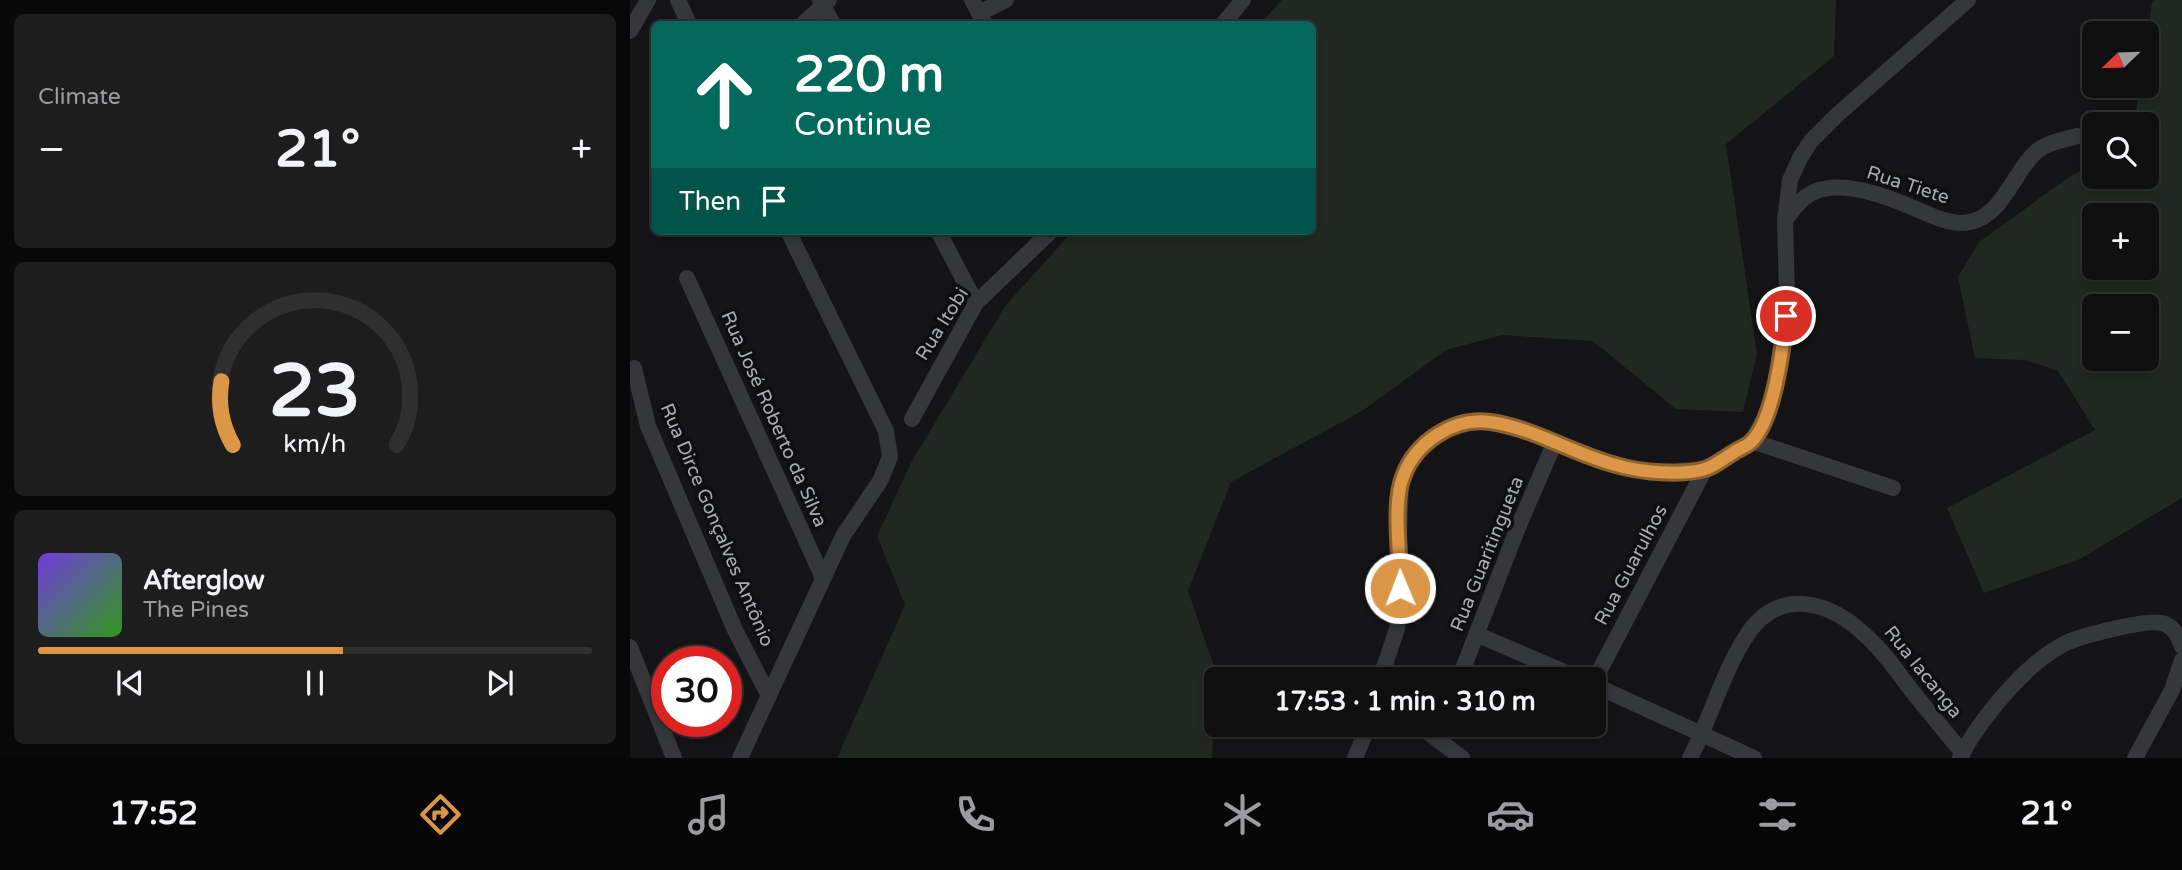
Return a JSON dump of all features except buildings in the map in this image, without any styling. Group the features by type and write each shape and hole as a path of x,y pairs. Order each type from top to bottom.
{"street":[{"path":"630,31 648,0"},
{"path":"678,0 688,21"},
{"path":"979,12 1006,0"},
{"path":"1226,21 1243,0"},
{"path":"1384,667 1397,629 1401,572 1401,480 1412,457 1449,428 1468,422 1489,422 1517,428 1615,465 1651,473 1705,469 1752,442 1765,419 1776,386 1784,336 1787,295 1785,219 1790,180 1811,141 1968,0"},
{"path":"806,21 824,2 832,21"},
{"name":"Rua Tiete","path":"1785,219 1804,198 1833,189 1852,189 1883,195 1937,218 1962,222 1976,219 1989,212 2006,194 2036,152 2048,145 2077,136"},
{"path":"740,758 843,536 880,481 890,457 886,431 790,235"},
{"path":"940,235 976,303"},
{"name":"Rua Itobi","path":"912,419 976,303 1047,235"},
{"name":"Rua José Roberto da Silva","path":"687,278 823,578"},
{"name":"Rua Dirce Gonçalves Antônio","path":"635,368 648,426 735,630 769,696"},
{"path":"1752,442 1893,488"},
{"name":"Rua Guaritingueta","path":"1465,667 1519,525 1554,444"},
{"name":"Rua Guarulhos","path":"1602,667 1705,469"},
{"name":"Rua Iacanga","path":"1690,758 1732,664 1750,632 1765,616 1780,606 1796,603 1815,605 1836,614 1864,633 1962,756"},
{"path":"1962,756 2013,685 2042,658 2068,642 2147,622 2171,627 2179,636 2182,647"},
{"path":"1478,635 1553,667"},
{"path":"630,647 674,758"},
{"path":"2135,758 2172,690 2182,660"},
{"path":"1606,689 1754,758"},
{"path":"1355,758 1364,737"},
{"path":"1443,737 1462,758"}],"shaded area":[{"path":"1282,0 1836,0 1834,56 1726,144 1757,354 1743,412 1676,409 1593,341 1502,335 1446,350 1362,411 1231,482 1188,591 1214,667 1204,667 1204,737 1213,737 1212,758 837,758 905,605 877,536 912,461 1006,305 1069,235 1316,235 1316,21 1263,21"},
{"path":"2155,0 2182,0 2182,498 2080,559 1984,593 1947,508 2095,430 2058,371 2025,360 1975,358 1958,277 1979,242 2082,170 2082,189 2159,189 2159,112 2136,112 2138,98 2160,98 2160,21 2149,21 2152,2"}],"route":[{"path":"1400,588 1401,480 1412,457 1430,441 1449,428 1468,422 1489,422 1517,428 1615,465 1651,473 1705,469 1752,442 1765,419 1776,386 1786,316"}]}
